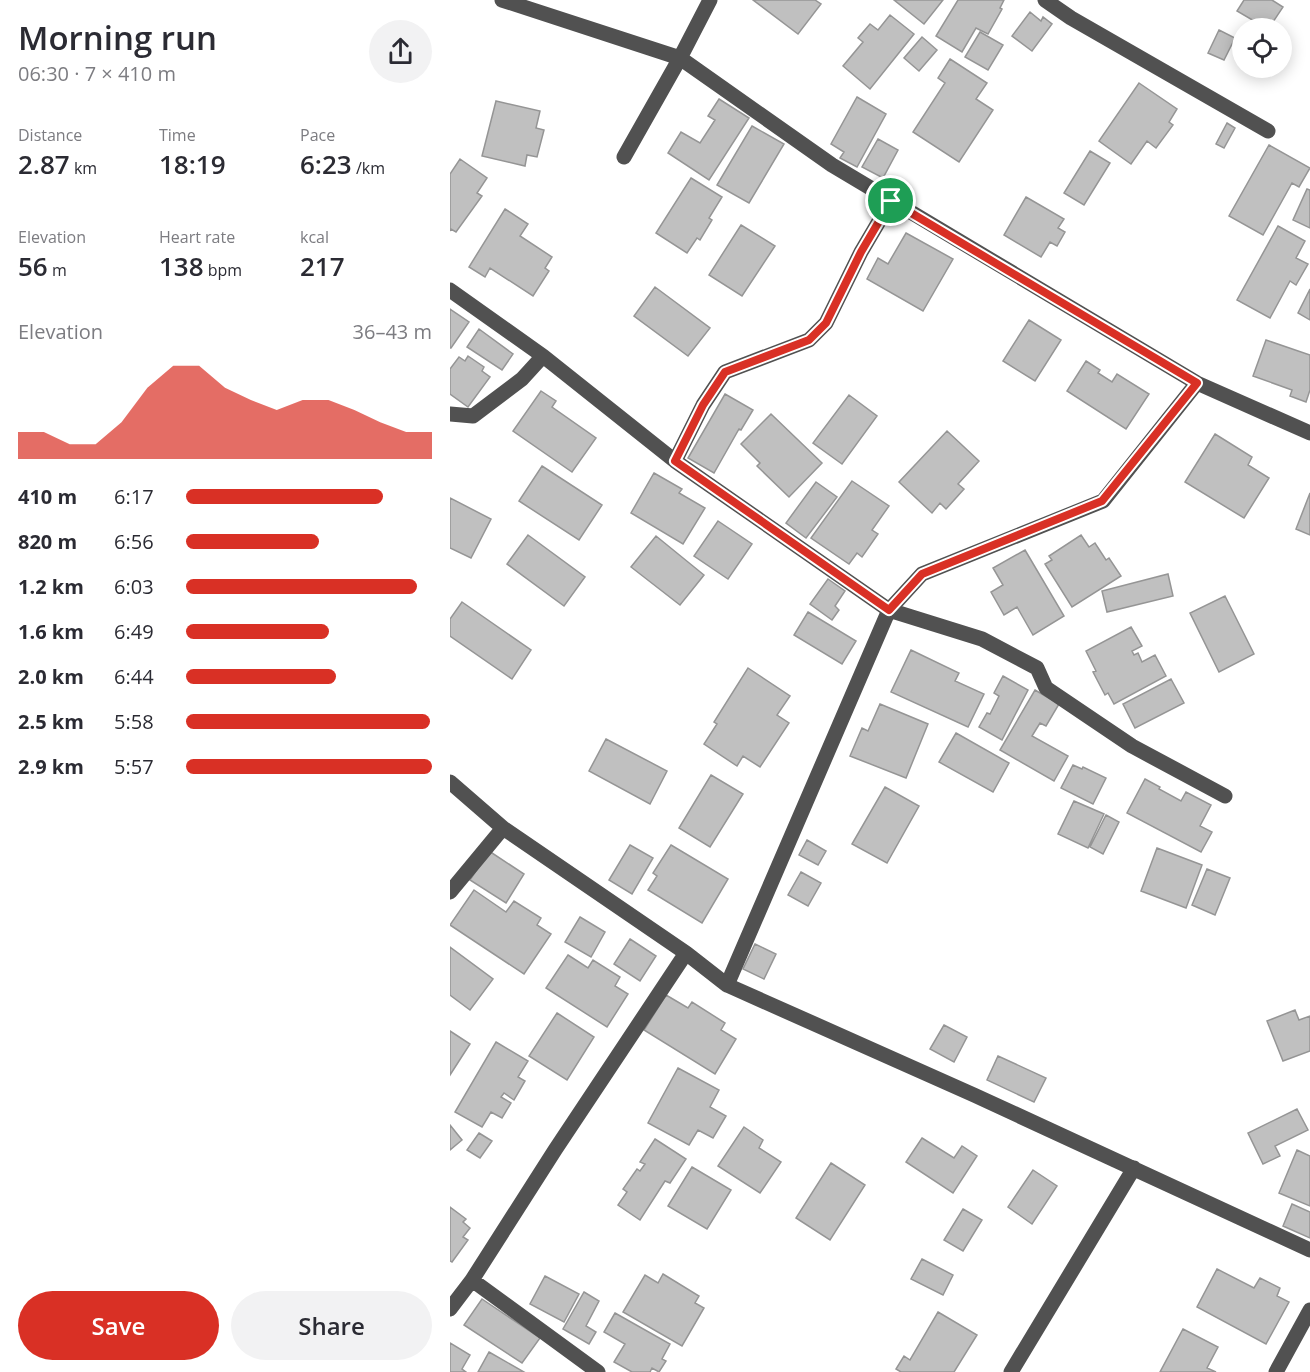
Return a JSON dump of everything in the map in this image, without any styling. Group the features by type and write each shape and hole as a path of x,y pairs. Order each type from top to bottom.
{"street":[{"path":"502,0 680,58 832,165 891,201 1197,383 1310,433"},
{"path":"624,158 710,0"},
{"path":"1045,0 1071,18 1268,131"},
{"path":"675,461 703,405 725,372 809,340 826,323 861,252 891,201"},
{"path":"450,290 543,356 675,461 889,610 982,639 1037,668 1046,688 1062,699 1132,746 1226,796"},
{"path":"450,414 473,416 522,379 543,356"},
{"path":"727,985 889,610 922,574 1102,501 1197,383"},
{"path":"450,782 503,828 686,953 727,985 1134,1168 1310,1250"},
{"path":"450,892 503,828"},
{"path":"450,1309 472,1280 686,953"},
{"path":"1011,1372 1134,1168"},
{"path":"472,1280 598,1372"},
{"path":"1276,1372 1310,1310"}],"building":[{"path":"753,0 815,0 821,4 798,34"},
{"path":"894,0 943,0 924,24"},
{"path":"958,0 1004,0 1000,8 1002,9 988,34 976,28 962,52 936,36"},
{"path":"1244,0 1272,0 1283,7 1276,18 1249,18 1237,11"},
{"path":"1030,12 1041,21 1043,17 1052,24 1032,51 1012,36"},
{"path":"890,15 914,34 870,89 843,66 863,42 858,38 870,24 878,30"},
{"path":"1219,30 1232,36 1232,44 1224,60 1208,53"},
{"path":"980,32 1003,45 988,70 965,57"},
{"path":"922,37 937,50 919,71 904,58"},
{"path":"950,59 987,83 976,99 993,110 959,162 913,132 945,83 938,78"},
{"path":"1139,83 1177,109 1169,122 1173,125 1156,148 1147,141 1131,164 1099,141"},
{"path":"857,97 886,114 857,167 840,158 844,152 831,144"},
{"path":"719,99 749,118 709,180 668,153 681,132 700,143 715,120 708,116"},
{"path":"496,101 540,111 536,128 544,130 537,157 527,155 525,166 482,156"},
{"path":"1227,123 1235,128 1224,148 1216,144"},
{"path":"752,126 784,144 749,203 717,185"},
{"path":"878,139 898,150 883,178 862,167"},
{"path":"1269,145 1310,168 1299,187 1292,183 1263,235 1229,216"},
{"path":"1090,151 1110,163 1084,205 1064,193"},
{"path":"460,159 487,178 477,193 482,196 456,232 451,229 450,231 450,174"},
{"path":"691,178 722,197 709,218 712,220 700,240 697,238 687,253 656,233"},
{"path":"1307,189 1310,190 1310,228 1293,220"},
{"path":"1026,197 1064,219 1058,228 1065,232 1057,246 1050,242 1041,257 1004,235"},
{"path":"505,209 528,224 520,236 552,257 545,268 549,271 533,296 490,268 485,277 469,267"},
{"path":"741,225 775,246 742,296 709,275"},
{"path":"1278,226 1305,241 1296,258 1308,264 1296,285 1290,281 1270,318 1237,300"},
{"path":"906,233 953,259 923,311 867,279 878,258 888,264"},
{"path":"655,287 710,328 688,356 634,316"},
{"path":"1310,289 1310,320 1298,313"},
{"path":"450,309 469,322 451,348 450,348"},
{"path":"1029,320 1061,340 1035,381 1003,361"},
{"path":"479,329 513,354 502,370 467,347"},
{"path":"1266,340 1310,355 1310,390 1306,402 1290,396 1292,390 1253,376"},
{"path":"468,356 484,367 482,371 490,377 468,407 450,394 450,369 459,357 465,361"},
{"path":"1086,361 1112,382 1117,374 1149,394 1126,429 1067,391"},
{"path":"541,391 556,401 552,407 596,438 572,472 513,431"},
{"path":"725,394 753,410 741,430 739,429 714,473 688,458"},
{"path":"849,395 877,416 842,464 813,443"},
{"path":"771,414 822,463 789,497 757,466 760,463 741,444"},
{"path":"947,431 979,461 958,484 964,489 946,509 940,503 932,513 899,482"},
{"path":"1215,434 1252,457 1248,465 1269,478 1244,518 1185,482"},
{"path":"542,466 602,505 579,540 519,501"},
{"path":"654,473 682,489 679,493 705,508 683,544 631,513"},
{"path":"852,481 889,506 872,530 878,534 862,557 857,553 849,564 811,538"},
{"path":"816,482 837,497 806,538 786,523"},
{"path":"1310,493 1310,535 1296,529"},
{"path":"450,498 491,519 471,558 450,548"},
{"path":"718,521 752,544 728,579 694,556"},
{"path":"528,535 585,577 564,606 507,564"},
{"path":"1081,535 1089,547 1095,543 1106,560 1109,558 1121,576 1072,607 1045,564 1052,560 1049,556"},
{"path":"656,536 704,575 680,605 631,567"},
{"path":"1025,550 1064,616 1033,635 1017,607 1004,615 991,592 1003,585 993,568"},
{"path":"1168,574 1173,596 1107,612 1102,591"},
{"path":"828,579 845,591 835,606 839,610 832,620 810,604"},
{"path":"1225,596 1254,654 1219,672 1190,613"},
{"path":"462,602 531,650 512,679 450,636 450,619"},
{"path":"808,612 856,641 842,664 794,635"},
{"path":"1131,627 1142,646 1132,651 1134,655 1138,653 1142,662 1155,655 1166,676 1114,704 1108,693 1105,695 1093,672 1096,671 1086,651"},
{"path":"911,650 959,673 955,681 984,694 968,727 891,692"},
{"path":"748,668 790,696 777,715 789,723 760,767 743,756 737,766 704,744 717,724 714,722"},
{"path":"1003,676 1028,690 1002,740 979,727 987,713 990,714 999,696 994,693"},
{"path":"1171,679 1184,703 1135,728 1123,704"},
{"path":"1035,690 1059,704 1046,726 1040,723 1032,736 1068,756 1054,781 1000,750"},
{"path":"880,704 928,724 906,778 850,756 862,728 868,731"},
{"path":"956,733 1009,763 993,792 939,762"},
{"path":"606,739 667,771 650,804 589,771"},
{"path":"1073,765 1082,769 1083,767 1106,778 1093,804 1061,788"},
{"path":"711,775 743,794 710,847 679,828"},
{"path":"1145,779 1181,801 1186,792 1211,805 1200,826 1212,832 1201,852 1127,813"},
{"path":"885,787 919,806 887,863 852,844"},
{"path":"1074,801 1104,814 1088,848 1058,834"},
{"path":"1106,815 1119,822 1103,854 1090,847"},
{"path":"807,840 826,851 818,865 799,855"},
{"path":"630,845 653,858 632,894 609,880"},
{"path":"671,845 728,879 702,923 648,890 657,876 653,873"},
{"path":"1157,848 1202,865 1186,908 1141,891"},
{"path":"489,851 524,874 506,903 470,880"},
{"path":"1207,869 1230,878 1215,915 1192,905"},
{"path":"801,872 821,883 808,906 788,895"},
{"path":"474,890 506,912 514,901 541,918 537,925 551,934 524,974 450,925"},
{"path":"580,917 605,932 591,957 565,942"},
{"path":"630,939 656,956 640,981 614,964"},
{"path":"755,944 776,954 764,979 743,969"},
{"path":"450,947 493,979 470,1010 450,995"},
{"path":"568,955 588,968 593,960 620,977 615,986 628,994 607,1027 546,988"},
{"path":"666,995 688,1008 692,1002 725,1023 721,1030 736,1039 715,1074 644,1030"},
{"path":"1295,1010 1299,1020 1310,1016 1310,1051 1283,1061 1267,1021"},
{"path":"557,1013 594,1037 567,1080 529,1056"},
{"path":"944,1025 967,1037 954,1062 930,1049"},
{"path":"450,1031 470,1044 450,1075"},
{"path":"496,1042 528,1061 518,1077 525,1081 514,1100 504,1093 501,1097 511,1103 502,1118 491,1112 482,1127 455,1112"},
{"path":"998,1056 1046,1078 1034,1102 987,1080"},
{"path":"678,1068 719,1090 710,1107 726,1116 713,1138 698,1130 689,1145 648,1123"},
{"path":"1297,1109 1308,1130 1275,1146 1280,1156 1263,1164 1248,1133"},
{"path":"450,1125 462,1140 450,1150"},
{"path":"744,1127 763,1140 759,1148 781,1162 760,1193 718,1166"},
{"path":"479,1133 492,1141 480,1158 467,1150"},
{"path":"922,1138 954,1158 962,1146 977,1156 953,1193 906,1162"},
{"path":"655,1139 686,1159 670,1183 665,1181 640,1220 618,1205 627,1192 623,1189 637,1169 640,1171 645,1164 640,1162"},
{"path":"1297,1150 1310,1156 1310,1206 1279,1193"},
{"path":"831,1163 865,1185 830,1240 796,1218"},
{"path":"692,1167 731,1190 707,1229 668,1206"},
{"path":"1033,1170 1057,1186 1032,1224 1008,1207"},
{"path":"1292,1204 1310,1212 1310,1238 1283,1226"},
{"path":"450,1207 466,1219 463,1222 470,1228 463,1237 468,1240 452,1262 450,1261"},
{"path":"963,1209 982,1220 963,1251 944,1240"},
{"path":"922,1259 953,1275 943,1295 911,1279"},
{"path":"1217,1269 1254,1288 1260,1278 1280,1288 1277,1296 1289,1302 1266,1344 1197,1307"},
{"path":"663,1274 699,1296 695,1303 704,1308 682,1346 623,1312 645,1275 658,1283"},
{"path":"545,1276 579,1294 564,1322 530,1304"},
{"path":"584,1292 599,1301 586,1326 596,1332 589,1344 563,1329"},
{"path":"482,1299 540,1338 522,1363 464,1325"},
{"path":"938,1312 977,1335 954,1372 901,1372 896,1369 904,1356 910,1360"},
{"path":"615,1313 670,1344 662,1359 666,1361 659,1372 652,1368 650,1372 632,1372 614,1362 625,1344 604,1332"},
{"path":"1183,1329 1218,1347 1207,1368 1216,1372 1160,1372"},
{"path":"450,1343 470,1355 462,1369 466,1372 450,1372"},
{"path":"489,1352 524,1372 478,1372"}],"route":[{"path":"891,201 1197,383 1102,501 922,574 889,610 675,461 703,405 725,372 809,340 826,323 861,252 891,201"}]}
